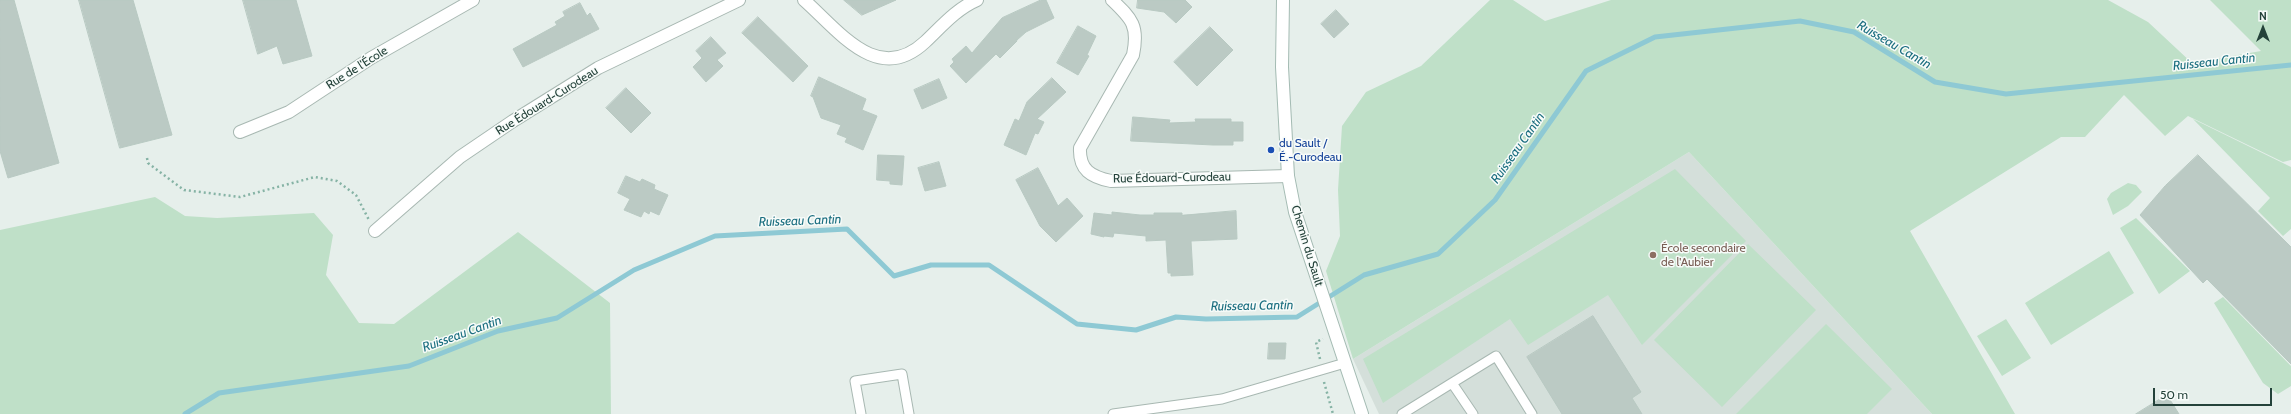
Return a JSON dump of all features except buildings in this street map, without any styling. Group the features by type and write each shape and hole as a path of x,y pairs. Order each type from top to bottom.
{"street":[{"name":"Rue de l'École","path":"240,132 289,112 371,58 473,0"},
{"name":"Rue Édouard-Curodeau","path":"375,231 460,157 513,121 598,68 739,0"},
{"path":"804,0 857,47 872,56 887,60 905,56 918,48 958,10 976,0"},
{"name":"Rue Édouard-Curodeau","path":"1112,0 1126,13 1134,24 1136,41 1133,55 1080,148 1080,160 1088,172 1111,181 1288,176"},
{"name":"Chemin du Sault","path":"1283,0 1282,67 1288,176 1294,212 1362,414"}],"lane":[{"path":"1402,414 1496,356 1532,414"},
{"path":"1113,414 1222,400 1345,363"},
{"path":"861,414 856,381 902,374 908,414"},
{"path":"1452,383 1473,414"}],"path":[{"path":"147,158 148,163 184,190 240,198 315,177 337,181 356,195 375,231"}],"shaded area":[{"name":"École secondaire de l'Aubier","path":"1689,152 1932,414 1379,414 1353,359"}],"green space":[{"path":"1490,0 1513,0 1545,21 1611,0 2108,0 2148,22 2192,63 2261,51 2210,0 2291,0 2291,160 2283,162 2188,116 2165,136 2124,95 2085,137 2061,137 1910,231 2015,414 1932,414 1689,152 1353,359 1326,271 1340,236 1338,190 1342,126 1366,92 1421,66"},
{"path":"2193,119 2291,167 2291,229 2283,236 2258,211 2270,198"},
{"path":"1675,169 1746,241 1642,345 1608,295 1528,345 1510,319 1383,403 1363,359"},
{"path":"2128,183 2136,185 2142,192 2128,206 2113,215 2107,199 2111,193"},
{"path":"155,197 185,216 217,218 314,213 333,235 326,275 359,323 394,324 518,232 610,303 611,414 0,414 0,230"},
{"path":"2136,218 2190,271 2159,294 2120,228"},
{"path":"1748,244 1816,310 1722,407 1654,340"},
{"path":"2109,251 2134,293 2051,345 2025,303"},
{"path":"2223,297 2291,366 2291,386 2278,394 2263,383 2214,303"},
{"path":"2006,319 2031,358 2002,376 1977,336"},
{"path":"1826,324 1892,389 1867,414 1736,414"}],"waterway":[{"name":"Ruisseau Cantin","path":"185,414 219,393 409,366 498,331 557,318 634,270 715,236 847,229 894,276 931,265 989,265 1077,324 1136,330 1176,317 1206,319 1297,317 1364,275 1438,254 1495,200 1586,71 1655,37 1800,21 1854,32 1935,82 2006,94 2291,65"}],"place":[{"name":"du Sault / É.-Curodeau","path":"1271,150"},
{"name":"École secondaire de l'Aubier","path":"1653,255"}]}
